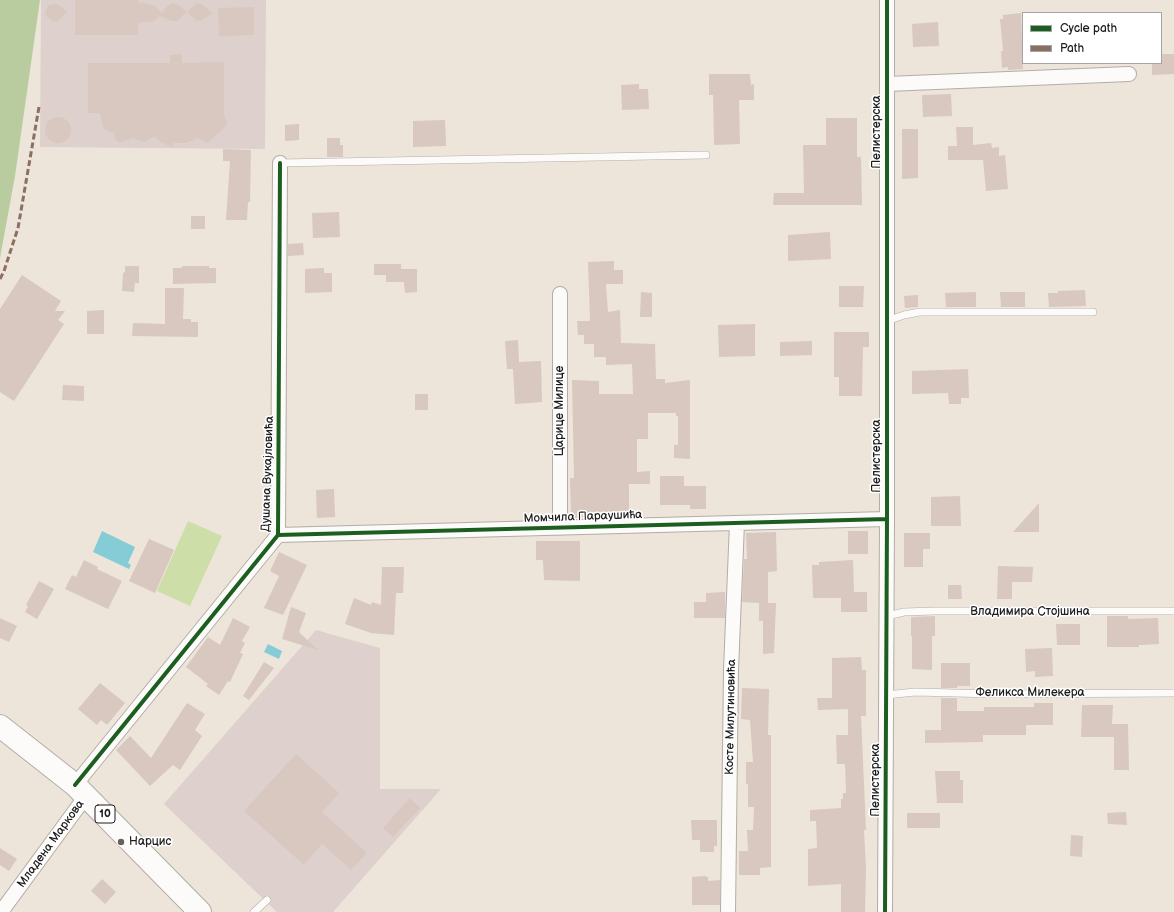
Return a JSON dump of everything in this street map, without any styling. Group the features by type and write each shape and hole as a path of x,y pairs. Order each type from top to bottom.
{"main road":[{"name":"10","path":"0,726 81,790 200,912"}],"street":[{"name":"Пелистерска","path":"885,912 887,84 890,1"},
{"path":"887,84 1129,74"},
{"name":"Душана Вукајловића","path":"81,790 278,535 280,163"},
{"name":"Царице Милице","path":"560,294 560,528"},
{"name":"Момчила Параушића","path":"278,535 887,519"},
{"name":"Косте Милутиновића","path":"728,912 731,670 737,523"},
{"name":"Младена Маркова","path":"1,912 81,790"}],"lane":[{"path":"280,163 706,155"},
{"path":"887,320 920,312 1093,312"},
{"name":"Владимира Стојшина","path":"886,616 904,612 934,611 1174,611"},
{"name":"Феликса Милекера","path":"886,695 915,692 995,694 1174,693"},
{"path":"254,912 267,900"}],"shaded area":[{"path":"41,0 266,0 265,149 40,147"},
{"path":"316,630 380,648 380,789 441,789 333,912 277,912 164,804"}],"green space":[{"path":"0,0 40,0 15,176 0,258"},
{"path":"188,521 222,536 190,606 157,591"}],"water":[{"path":"102,531 135,547 128,563 131,565 129,569 93,552"},
{"path":"268,644 282,651 279,659 264,652"}],"building":[{"path":"75,0 138,0 138,2 154,5 162,13 168,5 172,3 177,4 187,12 177,21 172,21 160,16 161,15 154,21 138,23 138,35 75,35"},
{"path":"197,3 202,4 212,13 202,20 197,21 187,12"},
{"path":"58,4 67,12 58,21 53,21 46,16 45,12 49,5"},
{"path":"254,7 254,35 219,36 218,8"},
{"path":"1021,13 1023,69 1008,70 1008,67 1002,68 1001,51 1003,51 1000,19 1003,19 1003,15"},
{"path":"938,22 939,46 913,47 912,24"},
{"path":"182,54 182,63 224,62 224,115 227,122 225,127 207,143 197,138 186,143 173,143 174,148 160,142 155,136 144,142 133,138 120,143 115,139 114,133 103,127 100,113 88,113 88,63 170,63 170,55"},
{"path":"1162,54 1174,54 1174,74 1152,75 1152,64 1162,64"},
{"path":"709,74 750,74 751,85 754,84 754,100 739,100 740,144 714,145 713,95 709,95"},
{"path":"639,84 639,89 648,89 649,109 622,110 621,85"},
{"path":"951,94 952,116 923,117 922,95"},
{"path":"58,117 67,121 71,130 67,139 58,143 49,139 45,130 49,121"},
{"path":"826,118 857,118 857,157 861,157 862,205 773,205 774,193 804,193 803,145 826,145"},
{"path":"445,120 446,146 413,147 413,121"},
{"path":"299,124 299,140 285,141 285,125"},
{"path":"956,127 973,127 973,145 991,143 992,148 999,147 999,156 1005,155 1008,189 986,191 983,160 948,160 948,146 957,146"},
{"path":"902,129 918,129 918,178 902,179"},
{"path":"327,138 340,138 340,145 343,145 343,157 327,157"},
{"path":"223,149 251,150 250,202 248,202 247,220 226,220 230,161 223,161"},
{"path":"339,212 340,237 313,238 312,213"},
{"path":"191,216 205,216 205,229 191,229"},
{"path":"830,232 831,259 788,261 788,235"},
{"path":"303,243 304,255 288,256 288,244"},
{"path":"614,261 614,270 623,270 623,284 606,284 608,312 620,310 621,343 655,344 656,379 665,379 665,383 690,380 690,459 674,458 674,445 678,445 678,416 676,416 676,413 648,413 648,439 637,439 637,472 650,471 650,484 629,484 629,512 588,512 588,517 573,518 573,512 571,512 570,478 574,478 572,380 599,381 599,394 633,394 632,364 606,365 606,357 594,357 594,344 584,344 584,335 578,335 577,321 590,321 588,262"},
{"path":"374,264 401,264 401,269 417,269 417,292 405,293 404,282 386,282 386,275 374,275"},
{"path":"125,266 139,266 139,283 135,283 134,292 122,291"},
{"path":"182,266 209,266 209,268 216,268 216,283 173,284 173,268 182,268"},
{"path":"324,268 324,273 332,273 332,292 305,293 305,269"},
{"path":"22,275 61,301 55,311 65,311 58,320 64,324 14,401 0,392 0,309"},
{"path":"839,286 864,286 863,307 839,307"},
{"path":"165,288 184,288 183,319 191,319 191,322 198,322 198,337 132,336 133,323 165,324"},
{"path":"1085,290 1086,306 1049,307 1048,293"},
{"path":"641,292 652,293 652,317 640,317"},
{"path":"976,292 976,307 946,307 945,293"},
{"path":"1000,292 1025,292 1025,307 1001,307"},
{"path":"918,295 918,307 905,308 904,296"},
{"path":"104,310 104,334 87,334 87,311"},
{"path":"755,324 755,356 719,357 718,325"},
{"path":"834,332 869,332 869,347 863,347 862,396 839,396 839,377 834,377"},
{"path":"518,340 519,362 541,361 542,402 515,404 513,369 507,369 505,341"},
{"path":"812,341 812,355 780,356 780,342"},
{"path":"968,369 969,398 961,398 961,404 949,404 948,393 912,394 912,371"},
{"path":"63,385 84,386 84,401 62,400"},
{"path":"415,394 428,394 428,410 415,410"},
{"path":"660,476 684,476 684,486 706,486 706,509 690,509 690,505 660,505"},
{"path":"334,489 335,517 317,518 316,490"},
{"path":"960,496 961,526 931,526 931,497"},
{"path":"1039,503 1039,532 1013,532"},
{"path":"848,531 868,531 868,554 848,554"},
{"path":"776,532 777,571 768,572 768,603 776,603 774,653 763,654 763,621 759,621 759,603 742,602 744,559 747,559 746,533"},
{"path":"904,533 930,533 930,549 923,549 923,567 904,567"},
{"path":"149,539 174,550 155,593 129,581"},
{"path":"536,541 580,541 580,581 544,580 543,560 536,560"},
{"path":"279,552 307,565 283,615 264,608 279,576 270,571"},
{"path":"84,560 98,567 97,569 122,581 108,609 65,589 72,575 76,577"},
{"path":"853,560 854,592 867,592 867,612 841,612 841,598 813,598 812,565 819,565 819,562"},
{"path":"998,566 1033,567 1032,582 1012,582 1012,599 997,599"},
{"path":"382,567 404,567 403,593 396,593 394,635 371,633 345,624 354,598 371,605 372,602 381,605"},
{"path":"39,581 54,589 37,619 25,612 28,606 26,605"},
{"path":"948,585 961,585 962,599 948,599"},
{"path":"725,592 725,618 694,618 694,602 706,602 706,593"},
{"path":"291,607 306,613 299,632 318,650 282,639"},
{"path":"935,616 935,636 932,636 932,670 912,669 911,617"},
{"path":"1107,616 1128,616 1128,619 1158,618 1159,644 1139,645 1139,647 1107,647"},
{"path":"0,618 17,626 9,642 0,638"},
{"path":"233,618 250,627 242,641 245,643 240,653 243,654 230,682 228,681 219,695 206,686 208,684 186,667 208,637 220,645"},
{"path":"1056,624 1080,624 1080,645 1057,645"},
{"path":"1052,648 1053,676 1035,677 1035,671 1026,672 1025,649"},
{"path":"861,657 862,670 866,670 866,716 861,716 866,830 864,830 866,869 865,912 841,912 841,884 808,886 808,849 817,848 816,821 810,821 810,810 841,808 843,793 846,793 845,764 837,764 836,735 848,735 848,709 818,710 817,698 832,698 832,658"},
{"path":"264,662 274,668 249,700 243,696"},
{"path":"941,663 970,663 970,686 941,688"},
{"path":"100,683 125,703 107,725 101,720 97,725 78,709"},
{"path":"742,688 769,689 768,735 771,735 771,867 760,868 760,875 739,875 739,851 748,851 747,830 753,830 754,807 748,807 746,762 753,762 750,720 741,719"},
{"path":"941,698 957,698 957,711 984,711 984,707 1034,707 1034,703 1053,703 1053,725 1026,725 1026,735 983,735 983,742 925,743 925,730 941,730"},
{"path":"187,703 205,714 195,730 202,736 180,770 173,765 150,786 116,750 130,736 151,758"},
{"path":"1082,705 1113,705 1112,724 1128,724 1129,770 1114,770 1114,737 1081,737"},
{"path":"296,754 339,793 322,812 367,853 351,870 322,844 304,865 244,811"},
{"path":"935,771 960,771 960,780 963,780 963,803 937,803"},
{"path":"410,798 420,808 393,837 383,828"},
{"path":"1126,812 1127,825 1108,824 1107,813"},
{"path":"907,813 940,813 940,828 907,828"},
{"path":"691,820 717,820 717,846 714,846 714,852 700,852 700,840 692,840"},
{"path":"1071,835 1083,836 1082,857 1070,856"},
{"path":"0,848 17,859 9,871 0,865"},
{"path":"692,877 708,877 708,881 720,880 720,905 692,905"},
{"path":"102,879 116,892 105,904 91,891"}],"marked path":[{"path":"0,279 18,228 39,107"}],"cycle path":[{"path":"885,912 887,0"},
{"path":"75,785 278,535 280,163"},
{"path":"278,535 887,519"}],"place":[{"name":"Нарцис","path":"121,842"}]}
